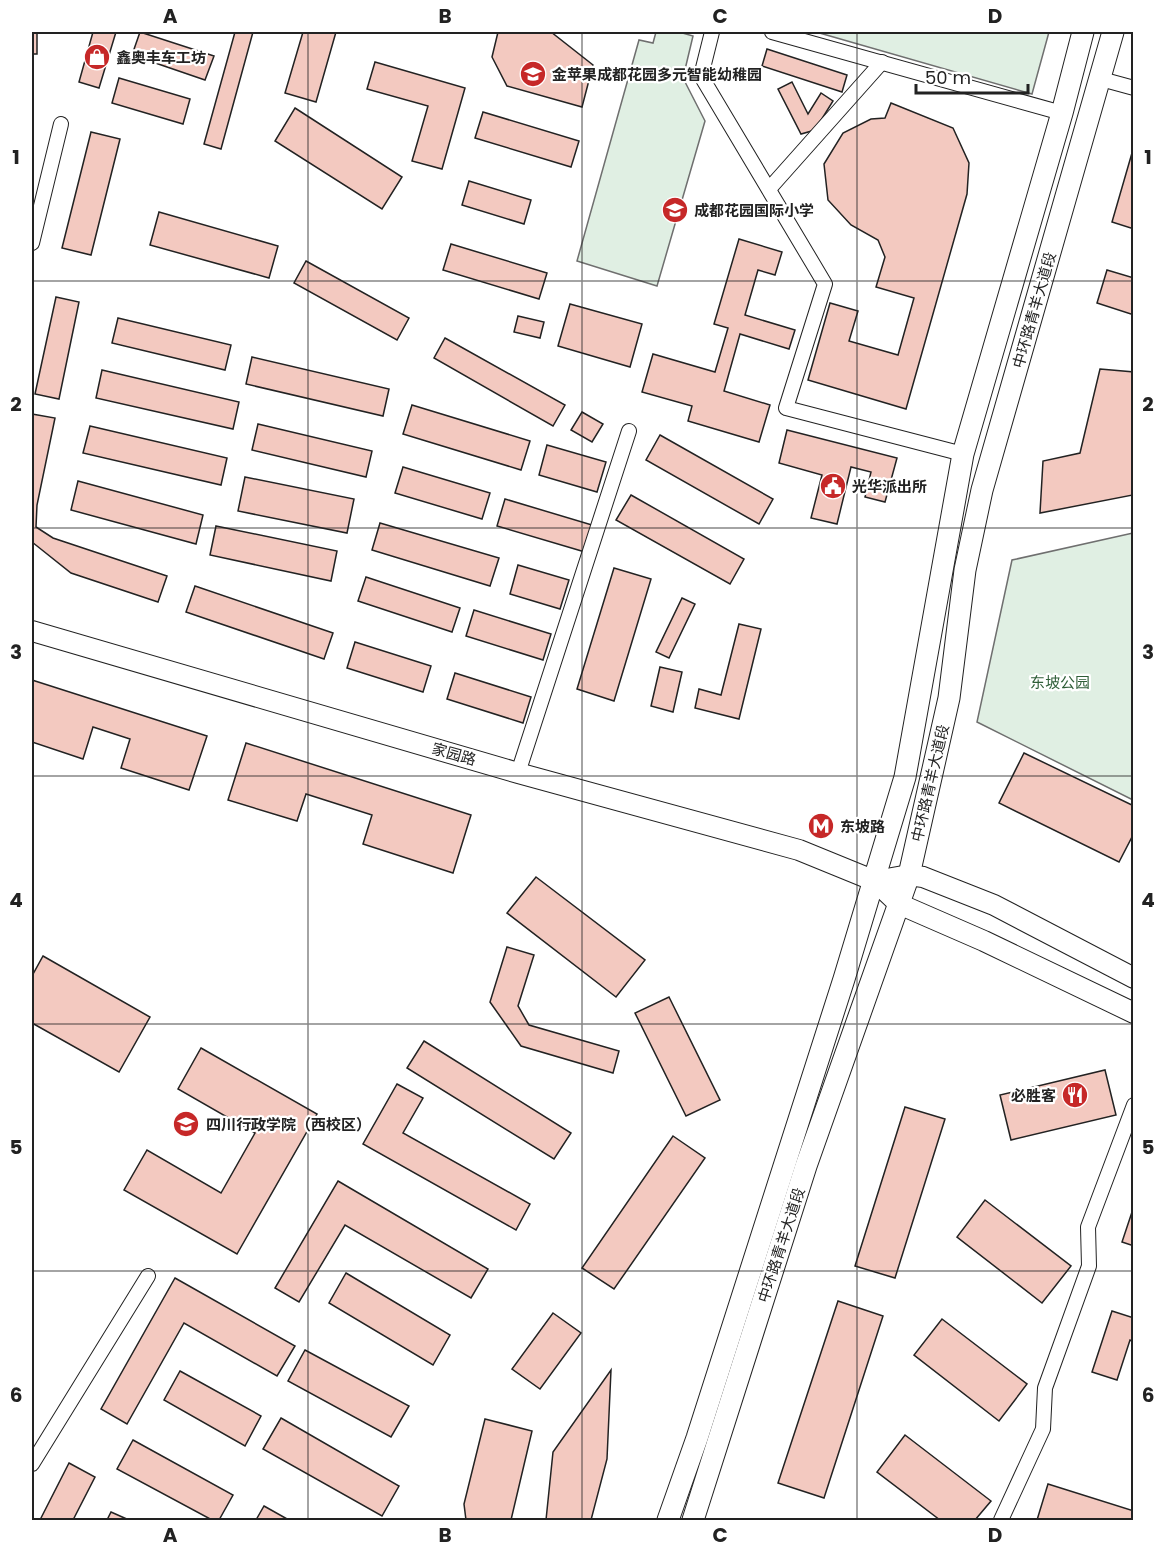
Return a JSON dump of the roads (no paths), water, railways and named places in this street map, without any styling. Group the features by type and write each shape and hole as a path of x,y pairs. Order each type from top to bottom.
{"main road":[{"name":"中环路青羊大道段","path":"668,1521 697,1438 875,881 905,777 963,454 1083,32"},
{"name":"中环路青羊大道段","path":"693,1521 806,1166 909,875 949,698 965,570 982,490 1113,32"}],"street":[{"path":"712,32 701,76 825,284 786,408 963,454"},
{"path":"772,32 1062,112"},
{"path":"769,189 882,62"},
{"path":"1101,79 1134,88"},
{"path":"32,243 61,124"},
{"path":"518,773 629,431"},
{"name":"家园路","path":"32,631 518,773 799,850 875,881"},
{"path":"875,881 909,875 923,877 994,905 1134,978"},
{"path":"875,881 899,904 984,941 1134,1013"},
{"path":"1001,1521 1043,1429 1046,1388 1089,1266 1088,1227 1134,1105"},
{"path":"32,1464 148,1276"}],"place":[{"name":"鑫奥丰车工坊","path":"97,57"},
{"name":"金苹果成都花园多元智能幼稚园","path":"533,74"},
{"name":"成都花园国际小学","path":"675,210"},
{"name":"光华派出所","path":"833,486"},
{"name":"东坡路","path":"821,826"},
{"name":"必胜客","path":"1075,1095"},
{"name":"四川行政学院（西校区）","path":"186,1124"}],"park label":[{"name":"东坡公园","path":"1060,682"}]}
